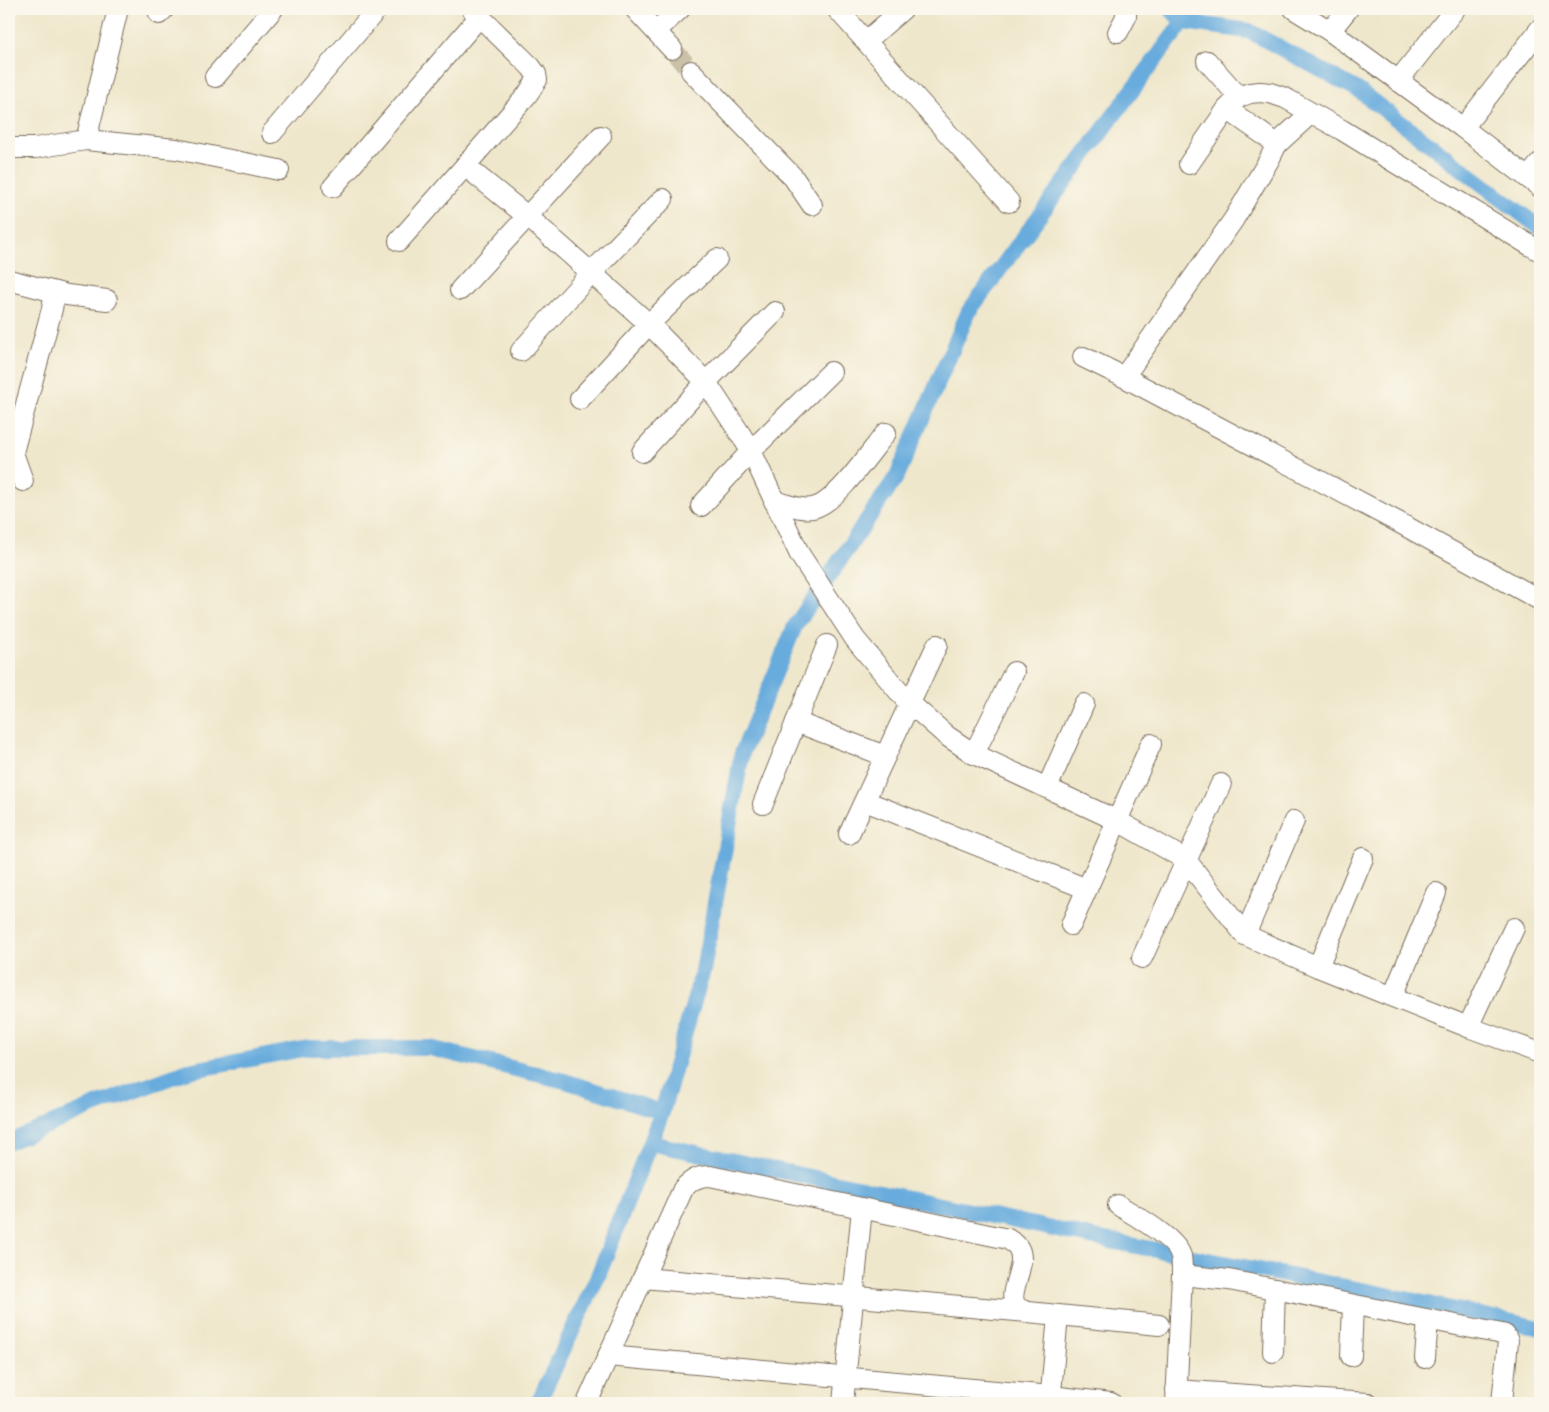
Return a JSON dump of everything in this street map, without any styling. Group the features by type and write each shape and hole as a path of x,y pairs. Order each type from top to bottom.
{"street":[{"path":"86,140 118,9"},
{"path":"214,77 273,9"},
{"path":"272,133 378,9"},
{"path":"635,9 672,49"},
{"path":"656,31 680,9"},
{"path":"836,9 1009,202"},
{"path":"866,41 903,9"},
{"path":"1118,32 1126,17 1126,9"},
{"path":"1294,9 1330,31 1463,128 1536,176"},
{"path":"1330,31 1348,9"},
{"path":"1398,81 1455,9"},
{"path":"333,187 476,12 531,67 536,74 537,80 530,91 466,166 399,241"},
{"path":"1463,128 1540,29"},
{"path":"1206,62 1233,103 1277,144"},
{"path":"691,71 793,178 812,205"},
{"path":"1189,164 1233,103 1250,93 1270,93 1284,98 1342,130 1540,251"},
{"path":"1124,377 1234,218 1277,144 1311,113"},
{"path":"460,290 600,136"},
{"path":"9,148 36,148 86,140 176,149 279,170"},
{"path":"466,166 527,216 649,324 706,382 751,452 800,555 855,639 890,683 947,736 974,754 1118,821 1186,860 1245,935 1318,967 1468,1027 1540,1053"},
{"path":"521,351 591,273 663,199"},
{"path":"580,400 649,324 717,258"},
{"path":"9,280 67,295 107,300"},
{"path":"23,481 11,447 49,319 55,292"},
{"path":"642,452 706,382 775,312"},
{"path":"1083,357 1124,377 1540,600"},
{"path":"701,506 751,452 831,372"},
{"path":"774,502 803,508 816,508 831,498 850,478 886,433"},
{"path":"763,804 827,645"},
{"path":"849,834 937,645"},
{"path":"974,754 1014,672"},
{"path":"1047,788 1084,704"},
{"path":"796,722 885,756"},
{"path":"1071,925 1151,744"},
{"path":"1142,958 1221,784"},
{"path":"865,801 1087,889"},
{"path":"1245,935 1294,821"},
{"path":"1318,967 1363,858"},
{"path":"1393,996 1436,893"},
{"path":"1468,1027 1514,928"},
{"path":"587,1403 683,1189 690,1181 701,1176 710,1176 1008,1239 1018,1246 1021,1263 1013,1294 1014,1303 1019,1309 1028,1312"},
{"path":"1118,1205 1172,1241 1181,1256 1182,1275 1176,1396 1368,1403"},
{"path":"843,1403 862,1208"},
{"path":"1182,1275 1230,1280 1505,1335 1508,1341 1502,1403"},
{"path":"643,1278 1159,1325"},
{"path":"1273,1352 1275,1289"},
{"path":"1351,1356 1353,1305"},
{"path":"1051,1400 1058,1316"},
{"path":"1425,1358 1428,1320"},
{"path":"608,1356 845,1378 1051,1400 1111,1403"}],"waterway":[{"path":"1171,9 1183,22 1249,31 1358,90 1540,228"},
{"path":"538,1403 598,1276 662,1112 703,970 742,753 795,626 897,476 969,311 1183,22 1195,9"},
{"path":"9,1142 96,1105 188,1071 308,1048 430,1048 565,1081 662,1112"},
{"path":"650,1143 1095,1238 1382,1294 1540,1328"}],"tunnel":[{"path":"672,49 691,71"}]}
